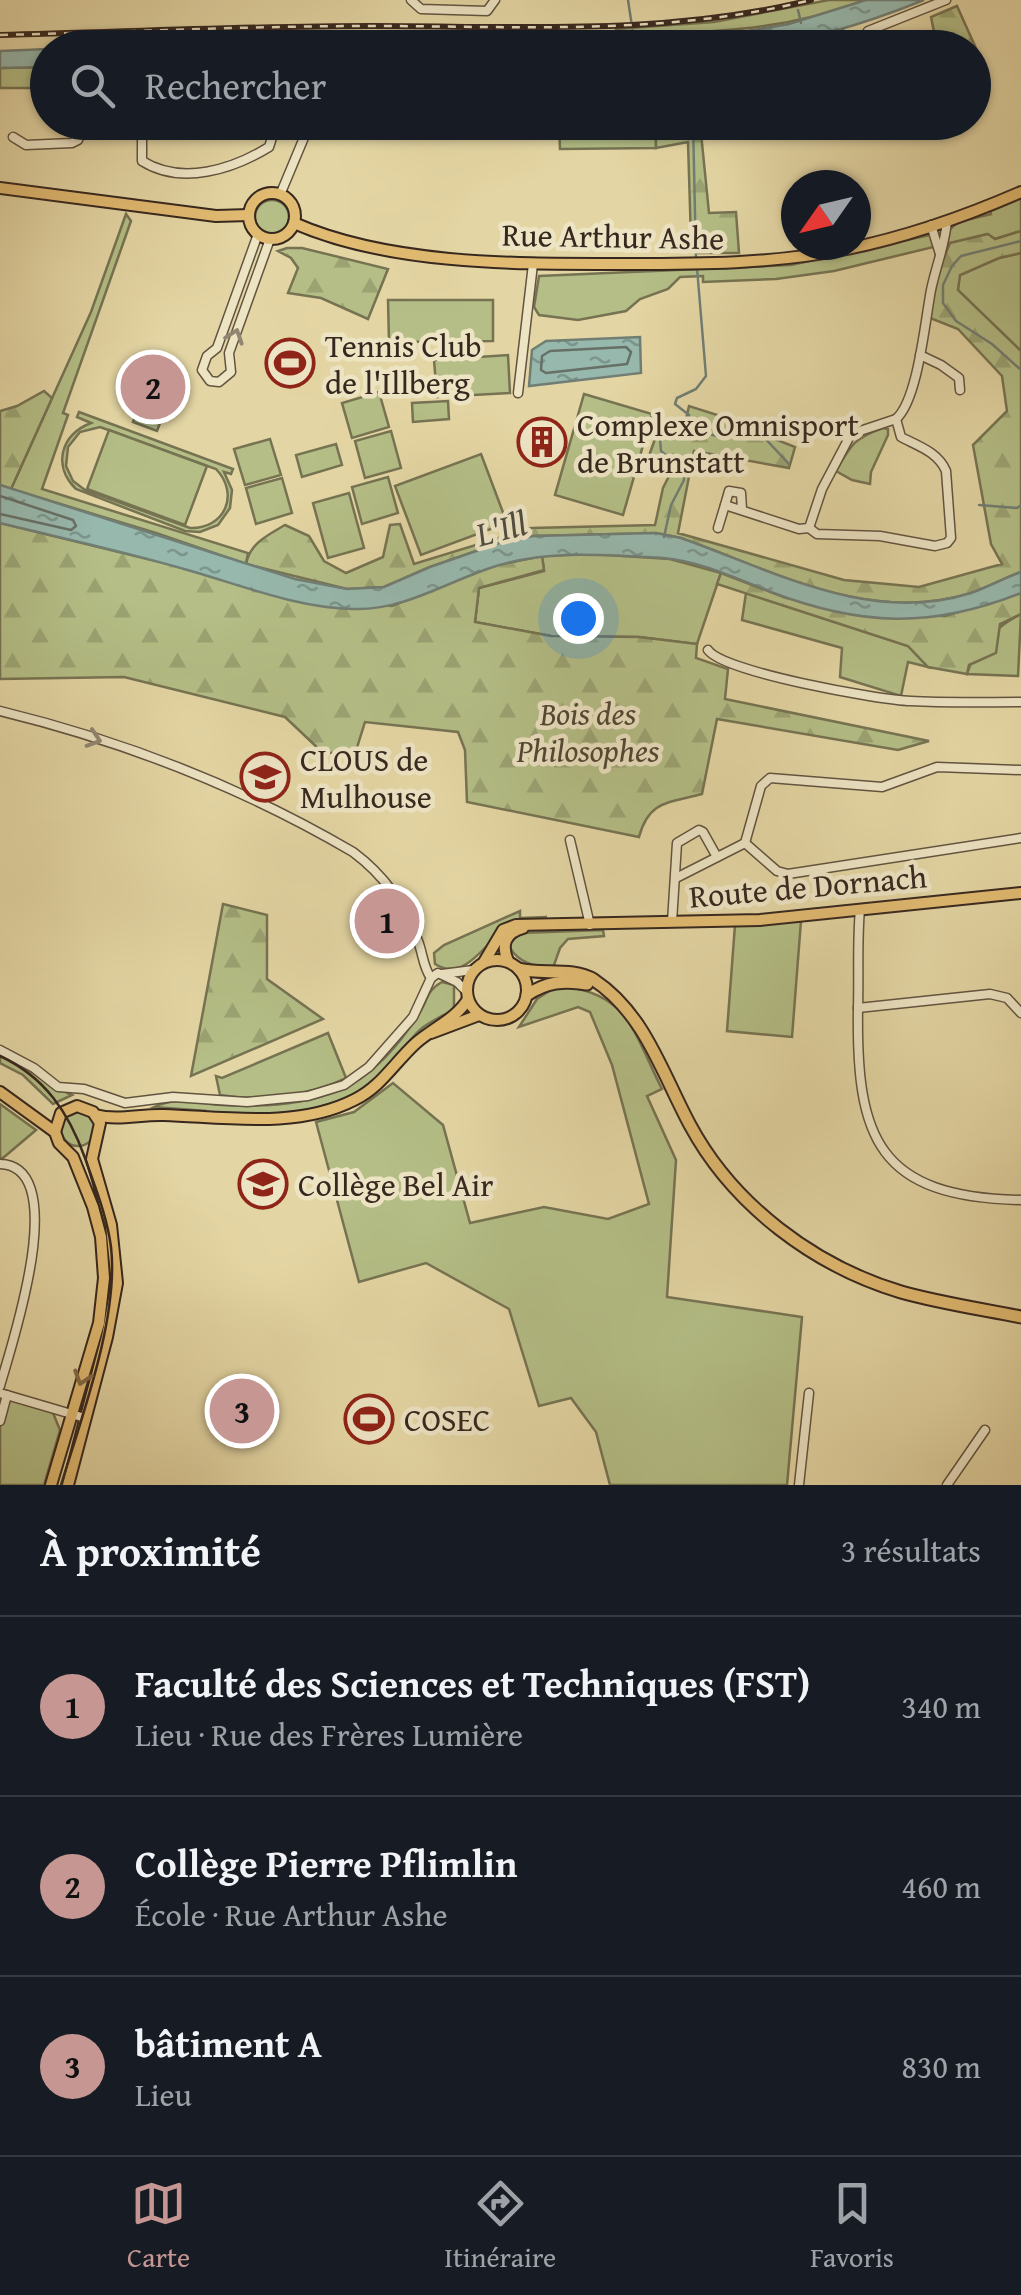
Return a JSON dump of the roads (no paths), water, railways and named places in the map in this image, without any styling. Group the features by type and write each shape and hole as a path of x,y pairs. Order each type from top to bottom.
{"highway":[{"path":"514,965 585,976 615,994 628,1009 692,1128 724,1175 764,1216 821,1258 872,1282 935,1301 1021,1317"},
{"path":"527,995 557,982 601,987"}],"main road":[{"path":"0,188 216,216 249,215"},
{"name":"Rue Arthur Ashe","path":"294,223 320,235 433,256 533,264 704,264 789,259 834,251 947,220 1021,192"},
{"path":"280,195 293,208 294,223 283,236 264,236 252,226 249,215 258,198 280,195"},
{"name":"Route de Dornach","path":"539,926 760,920 1021,892"},
{"path":"34,1114 60,1114 77,1106 109,1118 251,1119 316,1113 352,1101 385,1078 409,1050 462,1008 474,970 508,927 539,926"},
{"path":"430,1033 479,1015 497,1020 511,1017 521,1009 527,995 524,976 504,949 508,936 518,929 539,926"},
{"path":"484,962 514,965"},
{"path":"467,995 479,1015"},
{"path":"0,1092 55,1132 68,1150 97,1219 104,1278 98,1323 51,1485"},
{"path":"55,1132 60,1114"},
{"path":"68,1485 117,1283 111,1225 92,1159 98,1138 96,1115"},
{"path":"68,1150 83,1151 138,1116"}],"street":[{"path":"411,0 419,8 487,10 495,0"},
{"path":"871,30 946,0"},
{"path":"12,137 26,145 78,140"},
{"path":"142,140 142,161 183,173 216,172 249,159 269,147 271,140"},
{"path":"280,195 303,140"},
{"path":"810,528 822,489 851,434 896,419 906,406 947,220"},
{"path":"931,225 940,257"},
{"path":"264,236 229,353 231,372 219,382 210,381 202,370 203,362 217,348 264,236"},
{"path":"518,393 533,264"},
{"path":"920,355 959,378 960,390"},
{"path":"726,504 829,536 880,536 935,546 947,543 952,532 946,471 936,456 901,437 896,419"},
{"path":"718,528 729,491 741,494 742,510"},
{"path":"708,650 716,660 784,680 896,700 1021,702"},
{"path":"0,712 114,745 228,787 353,852 399,899 437,975 467,995"},
{"path":"676,878 745,843 761,786 770,778 882,787 937,768 1021,770"},
{"path":"672,922 677,842 698,830 717,856"},
{"path":"745,843 777,872 788,874 1021,838"},
{"path":"570,840 594,925"},
{"path":"860,909 858,1038 866,1115 878,1144 893,1162 918,1180 946,1191 1021,1200"},
{"path":"437,975 474,970"},
{"path":"0,1050 64,1089 84,1089 125,1103 173,1096 247,1102 308,1096 356,1079 413,1017 437,975"},
{"path":"858,1008 999,994 1021,1013"},
{"path":"0,1164 16,1168 24,1179 33,1197 36,1216 28,1284 2,1391 0,1422"},
{"path":"2,1391 86,1418"},
{"path":"799,1485 809,1393"},
{"path":"946,1485 985,1430"}],"water":[{"path":"866,0 924,0 838,30 753,30 789,24"},
{"path":"30,50 30,67 0,68 0,51"},
{"path":"640,337 641,373 529,386 532,350 546,341"},
{"name":"L'Ill","path":"0,485 295,579 347,589 384,587 508,540 656,533 681,538 823,590 859,598 896,603 933,601 971,593 1021,572 1021,593 956,613 896,619 865,617 804,603 691,563 663,558 576,555 511,562 389,606 332,608 0,523"}],"waterway":[{"path":"628,0 633,30"},
{"path":"798,10 801,23"},
{"path":"693,140 696,260"},
{"path":"1021,241 961,256 943,285 943,303 956,321 992,344 1021,370"},
{"path":"691,429 689,415 675,404 677,398 696,389 706,376 697,268"},
{"path":"664,537 671,505 684,480 683,470 661,451 660,439 668,432 691,429 720,437 735,432 759,432 789,464"},
{"path":"979,505 1021,505"}],"tram line":[{"path":"0,1056 30,1074 63,1111 85,1158 111,1247 110,1304 104,1335 61,1485"}],"railway":[{"path":"181,30 593,27 702,19 811,0"},
{"path":"0,35 30,34"}],"place":[{"name":"Tennis Club de l'Illberg","path":"290,363"},
{"name":"Collège Pierre Pflimlin","path":"153,387"},
{"name":"Complexe Omnisport de Brunstatt","path":"542,442"},
{"name":"CLOUS de Mulhouse","path":"265,777"},
{"name":"Faculté des Sciences et Techniques (FST)","path":"387,921"},
{"name":"Collège Bel Air","path":"263,1184"},
{"name":"bâtiment A","path":"242,1411"},
{"name":"COSEC","path":"369,1419"}],"park label":[{"name":"Bois des Philosophes","path":"588,732"}]}
